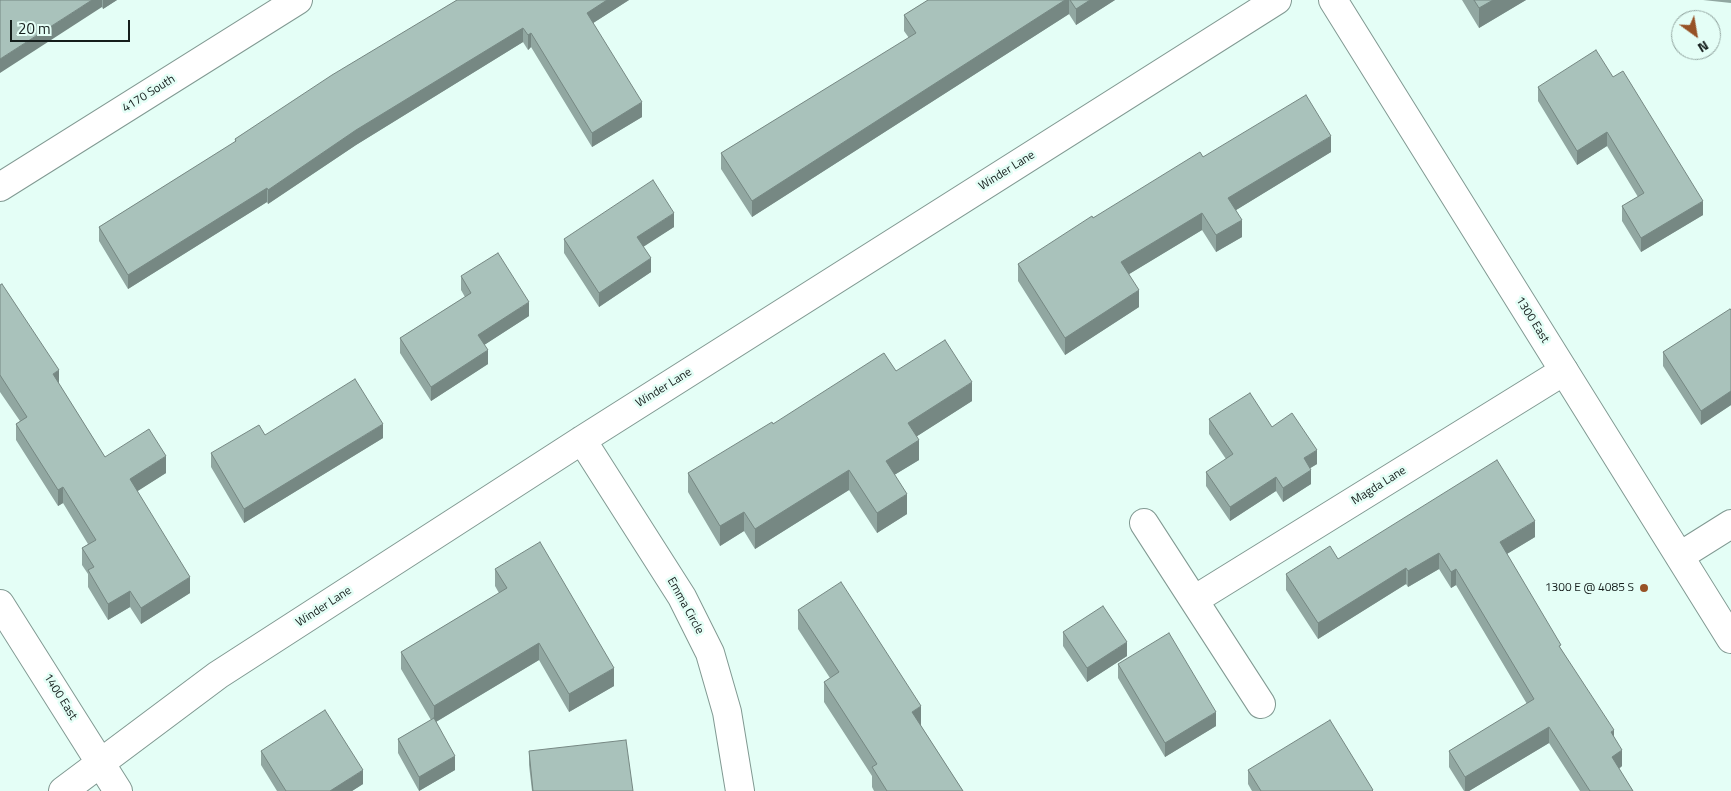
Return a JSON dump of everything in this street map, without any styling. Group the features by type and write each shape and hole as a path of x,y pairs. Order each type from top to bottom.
{"street":[{"name":"4170 South","path":"0,188 298,0"},
{"name":"Winder Lane","path":"63,791 218,675 582,440 1277,0"},
{"name":"1300 East","path":"1333,0 1731,639"},
{"name":"Magda Lane","path":"1194,600 1564,371"},
{"name":"Emma Circle","path":"582,440 682,596 710,653 727,712 740,791"},
{"path":"1144,523 1261,704"},
{"path":"1680,556 1731,524"},
{"name":"1400 East","path":"0,604 118,791"}],"building":[{"path":"0,0 92,0 0,59"},
{"path":"457,0 607,0 587,13 642,102 592,133 531,33 528,35 523,28 356,130 268,190 267,188 128,275 99,227 236,141 235,139 332,75"},
{"path":"928,0 1065,0 752,201 721,153 916,33 904,15"},
{"path":"1070,0 1090,0 1076,9"},
{"path":"1474,0 1493,0 1479,8"},
{"path":"1596,50 1613,77 1623,71 1703,201 1641,238 1622,206 1644,193 1607,132 1577,151 1538,87"},
{"path":"1306,95 1331,136 1228,198 1242,220 1216,235 1202,213 1121,262 1139,290 1065,338 1018,264 1092,216 1093,218 1200,152 1203,157"},
{"path":"653,180 674,213 637,237 651,258 599,293 564,239"},
{"path":"498,253 529,302 478,335 488,350 431,387 400,338 471,293 461,276"},
{"path":"2,284 59,370 53,374 105,457 149,429 166,456 130,479 190,577 141,608 130,591 108,604 88,570 94,567 82,548 96,540 63,487 58,490 16,424 27,417 0,375 0,285"},
{"path":"1730,309 1731,391 1701,411 1663,352"},
{"path":"945,340 972,382 908,423 919,440 886,461 907,494 877,513 849,470 755,529 744,512 720,526 688,473 772,422 773,424 884,353 896,371"},
{"path":"355,379 383,424 244,509 211,453 259,425 265,435"},
{"path":"1250,393 1272,427 1292,413 1317,450 1304,458 1311,470 1283,488 1276,477 1230,507 1206,472 1233,454 1209,419"},
{"path":"1497,460 1535,521 1500,542 1561,645 1559,646 1614,730 1611,732 1622,750 1612,757 1633,791 1590,791 1549,727 1465,777 1449,751 1534,699 1456,569 1451,572 1439,553 1408,571 1406,568 1318,623 1286,574 1330,546 1338,559"},
{"path":"540,542 614,668 569,694 539,643 434,706 401,652 507,588 495,569"},
{"path":"841,582 921,706 912,712 963,791 887,791 872,767 877,764 824,682 839,672 798,610"},
{"path":"1103,606 1127,642 1087,668 1063,632"},
{"path":"1169,633 1216,712 1165,743 1118,664"},
{"path":"325,710 363,770 330,791 286,791 261,751"},
{"path":"434,718 455,756 419,777 398,739"},
{"path":"1330,720 1373,790 1261,791 1248,770"},
{"path":"626,740 633,791 533,791 529,751"}],"place":[{"name":"1300 E @ 4085 S","path":"1644,588"}]}
